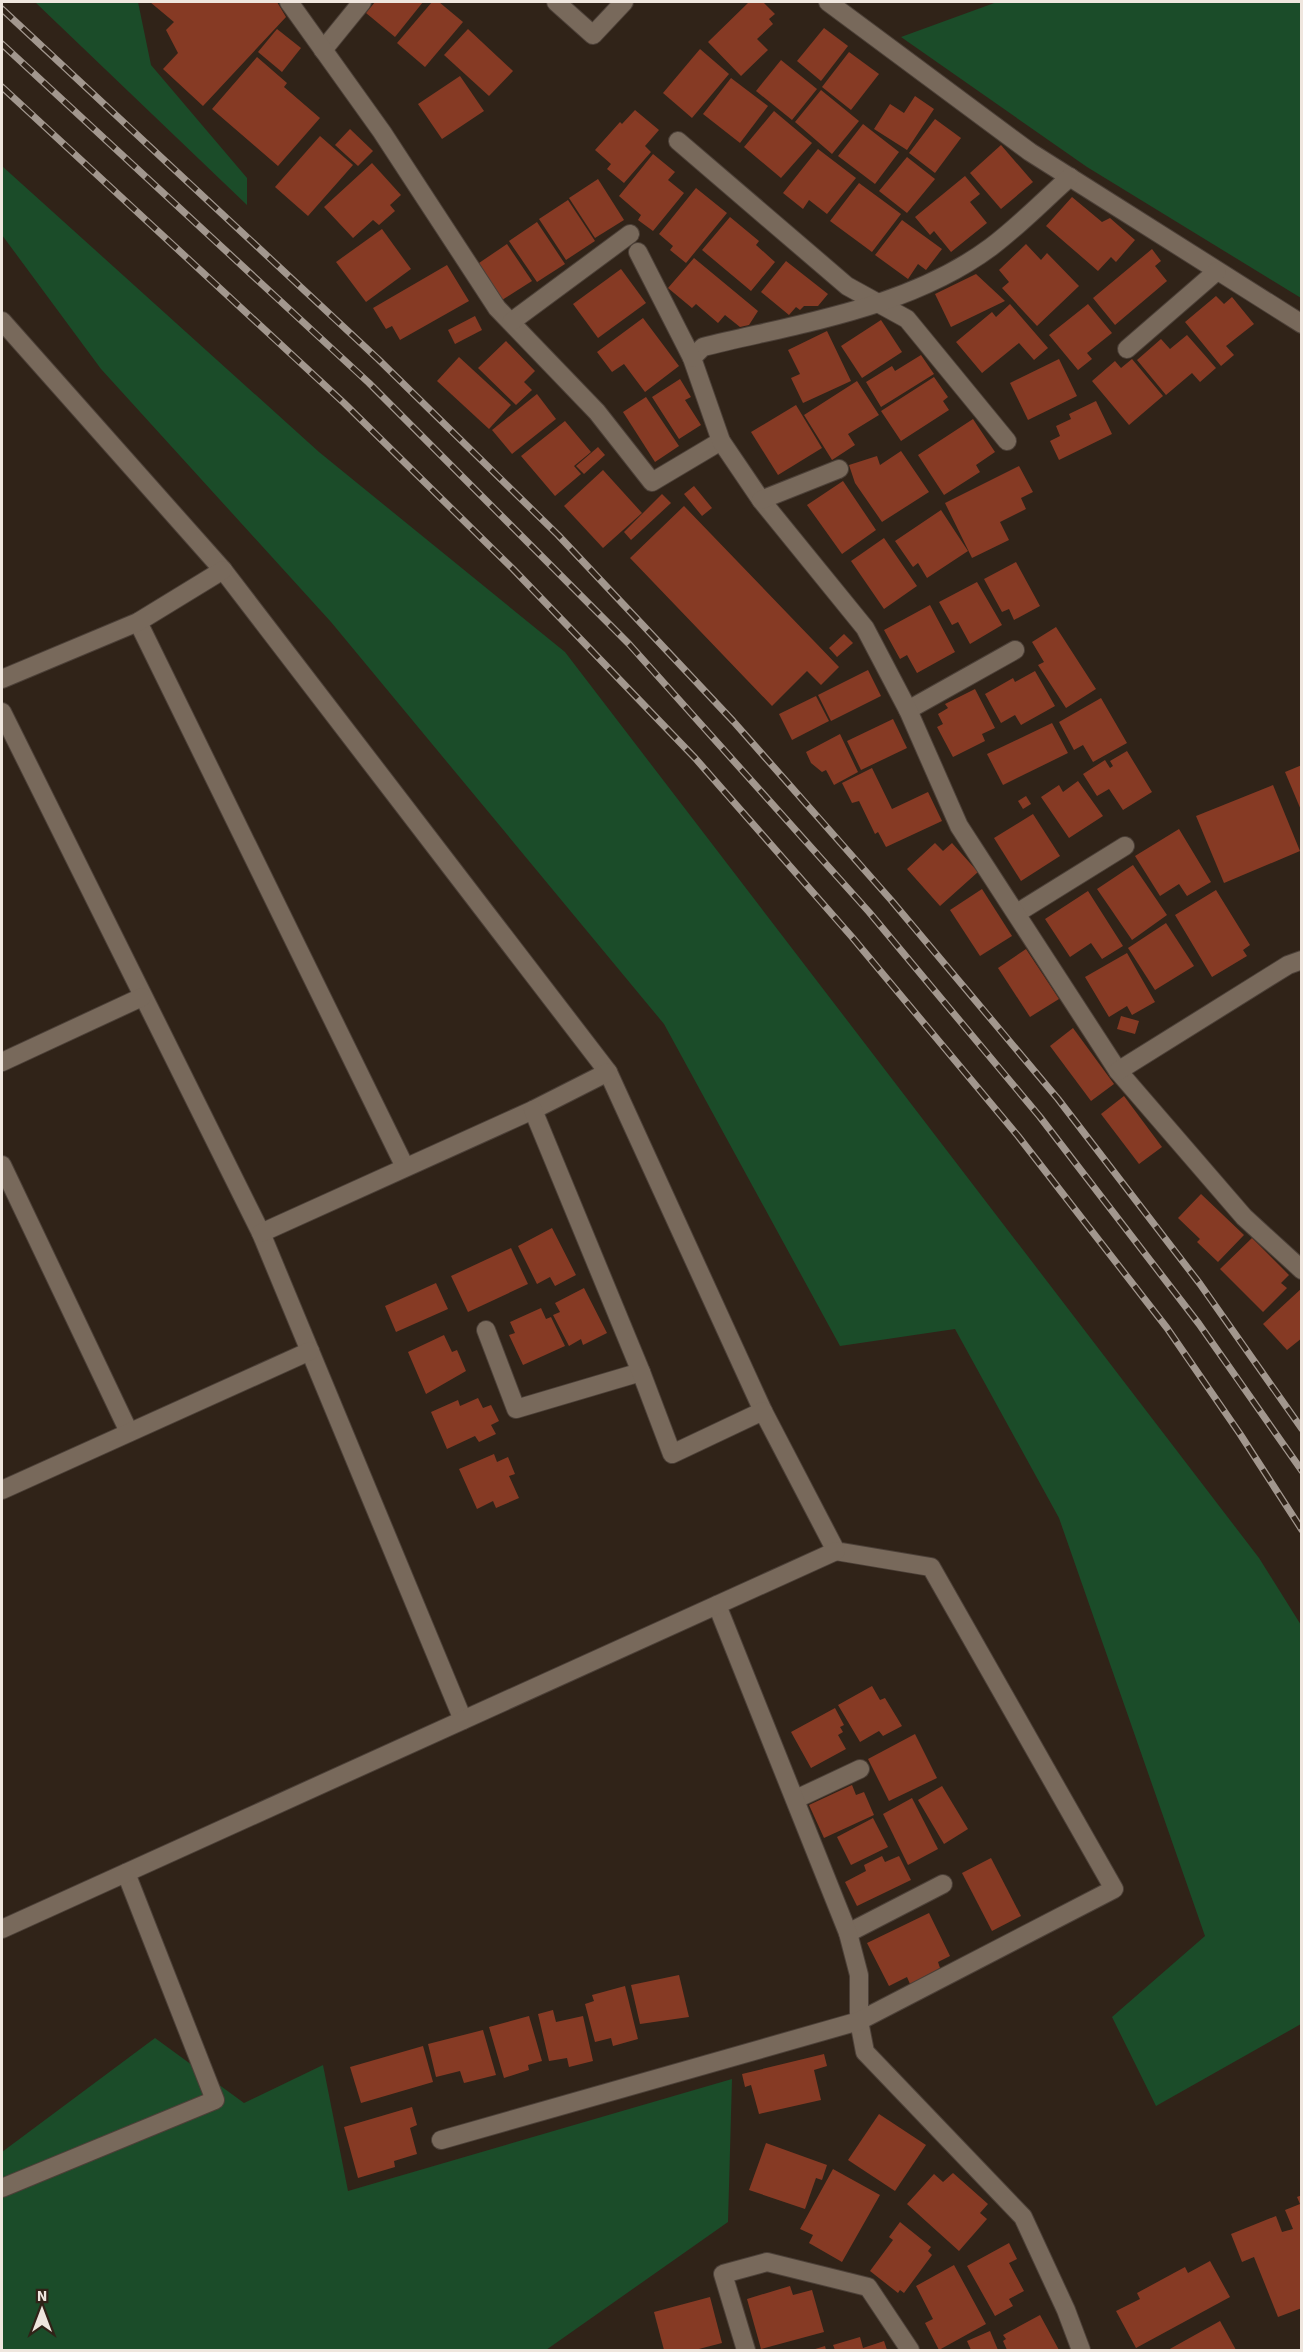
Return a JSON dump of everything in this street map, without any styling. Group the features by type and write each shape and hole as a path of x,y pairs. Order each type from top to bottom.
{"street":[{"path":"289,2 382,132 497,308 597,412 652,482 721,441"},
{"path":"323,50 362,2"},
{"path":"556,2 593,35 624,2"},
{"path":"828,2 1029,152 1302,324"},
{"path":"678,141 847,286 907,319 1007,441"},
{"path":"693,358 703,347 879,303 936,280 990,247 1070,177"},
{"path":"511,322 630,234"},
{"path":"638,252 693,358 721,441 761,500 865,628 908,710 959,826 1118,1071 1244,1217 1302,1270"},
{"path":"1126,349 1217,271"},
{"path":"2,321 223,570 608,1072 763,1411 836,1551"},
{"path":"761,500 839,469"},
{"path":"2,679 138,622 223,570"},
{"path":"138,622 405,1167"},
{"path":"908,710 1016,650"},
{"path":"2,712 261,1233 463,1720"},
{"path":"1017,913 1125,846"},
{"path":"1118,1071 1288,965 1302,960"},
{"path":"2,1062 142,997"},
{"path":"261,1233 533,1110 608,1072"},
{"path":"533,1110 641,1372 672,1454 763,1411"},
{"path":"2,1165 129,1432"},
{"path":"486,1330 516,1409 641,1372"},
{"path":"2,1490 310,1351"},
{"path":"2,1929 836,1551 931,1566 1114,1889 859,2021 441,2140"},
{"path":"717,1605 848,1933 859,1975 859,2021 865,2052 1023,2217 1081,2350"},
{"path":"796,1799 860,1769"},
{"path":"2,2188 215,2100 126,1873"},
{"path":"848,1933 943,1884"},
{"path":"746,2350 723,2274 767,2262 868,2287 910,2350"}],"green space":[{"path":"35,2 138,2 151,65 247,178 247,205"},
{"path":"997,2 1301,2 1301,298 1087,167 901,37"},
{"path":"2,166 319,452 565,652 1259,1558 1301,1625 1301,2024 1156,2106 1112,2017 1205,1936 1059,1518 955,1329 840,1346 664,1024 331,622 101,369 2,235"},
{"path":"155,2038 244,2103 323,2065 348,2191 732,2079 728,2222 546,2350 2,2350 2,2152"}],"building":[{"path":"150,2 277,2 286,17 203,106 163,69 178,53 166,30 174,22"},
{"path":"375,2 423,2 395,37 366,13"},
{"path":"432,2 439,2 463,22 425,67 397,43"},
{"path":"749,2 763,2 775,14 769,19 773,24 757,39 768,50 741,76 708,42"},
{"path":"824,28 848,46 821,81 797,61"},
{"path":"277,29 301,48 282,72 258,52"},
{"path":"468,29 513,71 489,96 444,55"},
{"path":"700,49 729,74 692,118 663,93"},
{"path":"849,52 879,74 851,110 822,87"},
{"path":"257,57 287,83 284,87 320,118 278,166 212,109"},
{"path":"781,60 817,89 792,120 756,91"},
{"path":"460,76 484,111 442,139 418,104"},
{"path":"731,78 768,106 740,143 703,114"},
{"path":"821,90 859,121 832,154 795,122"},
{"path":"915,96 934,109 907,150 874,129 890,104 904,113"},
{"path":"635,110 659,130 645,146 651,152 624,183 607,169 611,164 595,150 620,122 622,124"},
{"path":"774,111 812,143 781,178 744,147"},
{"path":"935,119 961,138 935,173 909,153"},
{"path":"863,124 899,152 875,184 838,156"},
{"path":"350,129 373,151 358,166 335,145"},
{"path":"320,136 353,165 308,216 275,187"},
{"path":"1001,145 1033,182 1001,209 970,173"},
{"path":"818,149 856,178 827,214 809,200 803,209 783,193"},
{"path":"653,154 675,172 668,180 684,193 653,231 638,220 641,215 619,196"},
{"path":"907,157 935,179 907,213 879,191"},
{"path":"372,163 401,195 390,205 395,211 379,225 373,220 353,238 324,207"},
{"path":"965,176 980,194 970,202 987,223 951,252 934,231 930,235 915,217"},
{"path":"598,179 624,220 595,238 569,198"},
{"path":"859,183 901,214 872,252 830,221"},
{"path":"696,188 727,213 686,263 670,250 673,246 659,234"},
{"path":"1072,197 1102,222 1110,218 1135,240 1116,262 1111,257 1098,271 1046,226"},
{"path":"568,200 595,241 566,260 539,219"},
{"path":"730,217 759,241 756,245 775,262 751,291 702,250"},
{"path":"902,220 942,249 926,270 918,264 908,279 875,255"},
{"path":"537,222 565,264 537,282 509,241"},
{"path":"382,229 411,269 366,302 336,262"},
{"path":"507,244 532,281 502,300 479,263"},
{"path":"1026,244 1041,260 1047,253 1079,286 1037,326 1002,288 1009,282 999,270"},
{"path":"1152,249 1161,261 1155,266 1167,281 1115,325 1093,298"},
{"path":"694,258 758,311 749,325 740,327 725,315 718,323 696,304 692,308 668,288"},
{"path":"786,261 828,294 818,306 804,306 800,310 796,307 789,315 761,292"},
{"path":"447,265 469,301 400,340 392,326 386,329 373,308"},
{"path":"621,269 646,303 598,338 573,304"},
{"path":"976,274 1005,301 951,327 935,294"},
{"path":"1216,296 1224,304 1232,297 1254,324 1226,346 1234,355 1221,366 1185,322"},
{"path":"1010,304 1048,348 1034,360 1019,343 982,373 956,342 992,312 996,317"},
{"path":"1088,304 1112,333 1087,353 1092,359 1078,370 1049,335"},
{"path":"475,316 482,330 455,344 448,330"},
{"path":"643,318 679,366 645,392 624,364 612,372 597,352"},
{"path":"881,320 902,352 862,378 841,346"},
{"path":"827,331 851,381 803,403 791,378 800,374 788,350"},
{"path":"1187,335 1216,368 1200,382 1192,373 1166,395 1137,360 1161,339 1170,349"},
{"path":"506,341 535,371 524,382 532,390 516,405 478,368"},
{"path":"921,355 934,374 881,407 866,382 892,366 895,371"},
{"path":"459,357 511,405 489,429 437,381"},
{"path":"1059,359 1077,396 1028,420 1010,383"},
{"path":"1132,359 1163,396 1129,425 1092,381 1115,361 1121,368"},
{"path":"934,377 948,397 943,401 949,410 901,441 881,411"},
{"path":"680,379 691,397 685,400 701,425 679,439 652,397"},
{"path":"857,381 879,415 848,434 855,445 832,460 804,415"},
{"path":"537,394 556,419 512,454 492,430"},
{"path":"646,397 679,446 655,462 623,412"},
{"path":"1096,401 1112,434 1059,460 1050,441 1060,436 1056,426 1071,419 1069,414"},
{"path":"796,405 822,448 778,475 751,432"},
{"path":"973,419 995,452 976,465 980,472 944,495 918,455"},
{"path":"565,421 591,452 574,466 581,474 555,496 521,456"},
{"path":"598,447 605,455 584,474 576,466"},
{"path":"901,451 929,492 882,522 855,483 849,465 877,456 880,465"},
{"path":"1019,466 1033,492 1021,498 1026,509 1000,522 1009,540 972,558 945,503"},
{"path":"603,470 642,513 603,548 564,506"},
{"path":"843,481 876,530 842,554 807,505"},
{"path":"694,486 712,508 702,516 684,494"},
{"path":"662,494 671,503 631,540 624,532"},
{"path":"684,506 839,667 821,685 807,671 772,706 630,558"},
{"path":"941,510 968,551 927,578 918,563 913,567 895,541"},
{"path":"884,538 917,586 884,609 851,561"},
{"path":"1016,562 1040,606 1014,620 1009,609 1002,612 984,579"},
{"path":"977,582 1002,625 970,644 958,622 952,625 939,602"},
{"path":"930,605 955,652 917,673 907,655 900,659 884,630"},
{"path":"1056,627 1096,689 1066,708 1038,665 1044,662 1032,642"},
{"path":"844,634 853,643 837,657 829,648"},
{"path":"868,670 881,696 831,721 818,695"},
{"path":"1035,671 1055,706 1021,725 1015,715 1001,723 985,694 1013,678 1015,682"},
{"path":"975,689 995,728 982,734 985,741 953,757 937,727 943,724 938,714 948,708 945,704"},
{"path":"816,696 829,721 792,740 779,714"},
{"path":"1101,698 1127,743 1093,762 1083,745 1074,750 1059,722"},
{"path":"893,719 907,748 861,770 847,741"},
{"path":"1052,723 1068,753 1003,785 987,754"},
{"path":"840,734 858,772 834,785 826,770 822,772 811,763 806,752"},
{"path":"1127,751 1152,792 1123,810 1109,789 1097,796 1083,774 1105,760 1110,768 1113,766 1110,761"},
{"path":"1302,765 1302,810 1301,810 1285,772"},
{"path":"872,768 892,809 928,792 942,821 886,847 878,832 875,834 859,801 852,803 842,783"},
{"path":"1078,781 1103,816 1069,838 1041,797 1059,785 1063,792"},
{"path":"1273,785 1300,851 1224,883 1196,816"},
{"path":"1026,796 1031,804 1023,809 1018,801"},
{"path":"1033,814 1060,856 1021,881 994,838"},
{"path":"1179,829 1211,882 1187,896 1179,884 1160,896 1135,856"},
{"path":"935,843 943,851 952,843 978,872 940,906 907,869"},
{"path":"1133,865 1167,915 1132,940 1097,889"},
{"path":"982,889 1012,936 980,956 950,910"},
{"path":"1216,890 1250,945 1243,950 1247,956 1212,977 1175,915"},
{"path":"1088,891 1123,946 1102,959 1091,943 1070,957 1045,919"},
{"path":"1166,923 1194,966 1155,990 1128,948"},
{"path":"1026,949 1059,999 1030,1017 998,968"},
{"path":"1127,953 1155,1002 1132,1015 1127,1006 1109,1017 1085,977"},
{"path":"1121,1016 1139,1021 1135,1034 1117,1029"},
{"path":"1073,1028 1114,1084 1091,1101 1050,1046"},
{"path":"1124,1096 1162,1147 1139,1164 1101,1114"},
{"path":"1201,1194 1244,1235 1218,1262 1197,1242 1200,1239 1178,1218"},
{"path":"552,1228 576,1275 555,1286 550,1277 537,1284 518,1246"},
{"path":"1252,1238 1289,1275 1281,1283 1287,1288 1263,1312 1220,1269"},
{"path":"511,1248 528,1284 468,1312 451,1276"},
{"path":"436,1283 448,1309 396,1332 385,1306"},
{"path":"584,1288 607,1333 583,1345 581,1339 569,1346 553,1315 560,1312 555,1303"},
{"path":"1302,1288 1302,1338 1287,1350 1263,1324"},
{"path":"541,1308 546,1319 551,1317 565,1346 523,1365 509,1335 515,1333 510,1322"},
{"path":"444,1335 452,1352 457,1350 466,1371 426,1394 408,1352"},
{"path":"478,1398 483,1408 491,1405 499,1421 491,1425 496,1434 479,1442 475,1436 447,1449 431,1412 458,1400 460,1406"},
{"path":"494,1454 497,1462 508,1457 515,1474 509,1476 519,1498 496,1508 493,1501 477,1509 459,1469"},
{"path":"872,1686 880,1700 885,1698 902,1726 883,1736 879,1731 860,1742 838,1705"},
{"path":"835,1708 844,1725 840,1727 843,1732 838,1735 846,1749 811,1768 791,1732"},
{"path":"915,1734 937,1778 889,1801 868,1759"},
{"path":"852,1785 856,1795 864,1792 874,1815 824,1838 809,1805"},
{"path":"942,1786 968,1829 944,1844 918,1800"},
{"path":"912,1798 938,1849 908,1865 883,1814"},
{"path":"873,1818 888,1847 851,1865 837,1837"},
{"path":"882,1856 885,1862 899,1856 911,1880 857,1906 845,1882 866,1871 864,1865"},
{"path":"991,1858 1021,1916 992,1931 962,1873"},
{"path":"929,1913 950,1956 938,1962 940,1968 910,1984 907,1977 889,1986 867,1943"},
{"path":"679,1975 689,2017 640,2024 631,1985"},
{"path":"625,1986 638,2039 613,2046 611,2038 595,2042 585,2004 594,2001 592,1995"},
{"path":"553,2010 556,2022 583,2016 593,2061 569,2067 567,2058 549,2061 538,2014"},
{"path":"529,2016 542,2061 528,2065 529,2070 504,2078 489,2027"},
{"path":"483,2030 496,2075 464,2083 460,2071 436,2077 428,2044"},
{"path":"423,2046 433,2082 361,2103 350,2067"},
{"path":"824,2054 827,2066 814,2070 821,2100 759,2114 751,2085 745,2087 742,2074"},
{"path":"412,2107 417,2125 410,2128 417,2154 394,2161 395,2167 358,2178 344,2127"},
{"path":"879,2114 926,2145 895,2191 848,2160"},
{"path":"766,2143 827,2165 822,2180 816,2178 805,2209 749,2190"},
{"path":"833,2169 880,2195 842,2262 809,2243 813,2235 800,2229"},
{"path":"953,2173 988,2204 980,2213 987,2219 959,2251 907,2204 934,2174 943,2182"},
{"path":"1302,2195 1302,2308 1278,2317 1254,2257 1242,2262 1231,2234 1276,2216 1282,2232 1293,2229 1285,2210 1300,2204 1297,2197"},
{"path":"900,2222 931,2247 928,2251 932,2255 904,2293 900,2290 898,2293 870,2271 893,2240 889,2237"},
{"path":"1009,2243 1017,2259 1009,2263 1024,2291 1009,2299 1013,2306 995,2316 967,2266"},
{"path":"1210,2261 1230,2297 1136,2348 1116,2311 1140,2299 1137,2293 1185,2267 1188,2273"},
{"path":"954,2265 986,2324 939,2350 925,2323 933,2319 916,2286"},
{"path":"790,2286 793,2295 812,2290 824,2332 761,2349 747,2299"},
{"path":"710,2297 722,2343 695,2350 664,2350 654,2312"},
{"path":"1040,2315 1059,2350 1007,2350 1003,2341 1006,2339 1003,2335"},
{"path":"1220,2321 1236,2350 1168,2350"},
{"path":"990,2331 998,2350 971,2350 967,2341"},
{"path":"860,2337 863,2348 884,2341 887,2350 835,2350 833,2345"},
{"path":"825,2346 826,2350 812,2350"}],"railway":[{"path":"2,9 378,359 558,535 733,721 891,900 1058,1099 1200,1284 1302,1429"},
{"path":"2,44 369,383 629,644 869,912 1040,1117 1199,1324 1302,1471"},
{"path":"2,87 344,403 513,569 695,758 852,937 1018,1136 1167,1328 1302,1530"}]}
